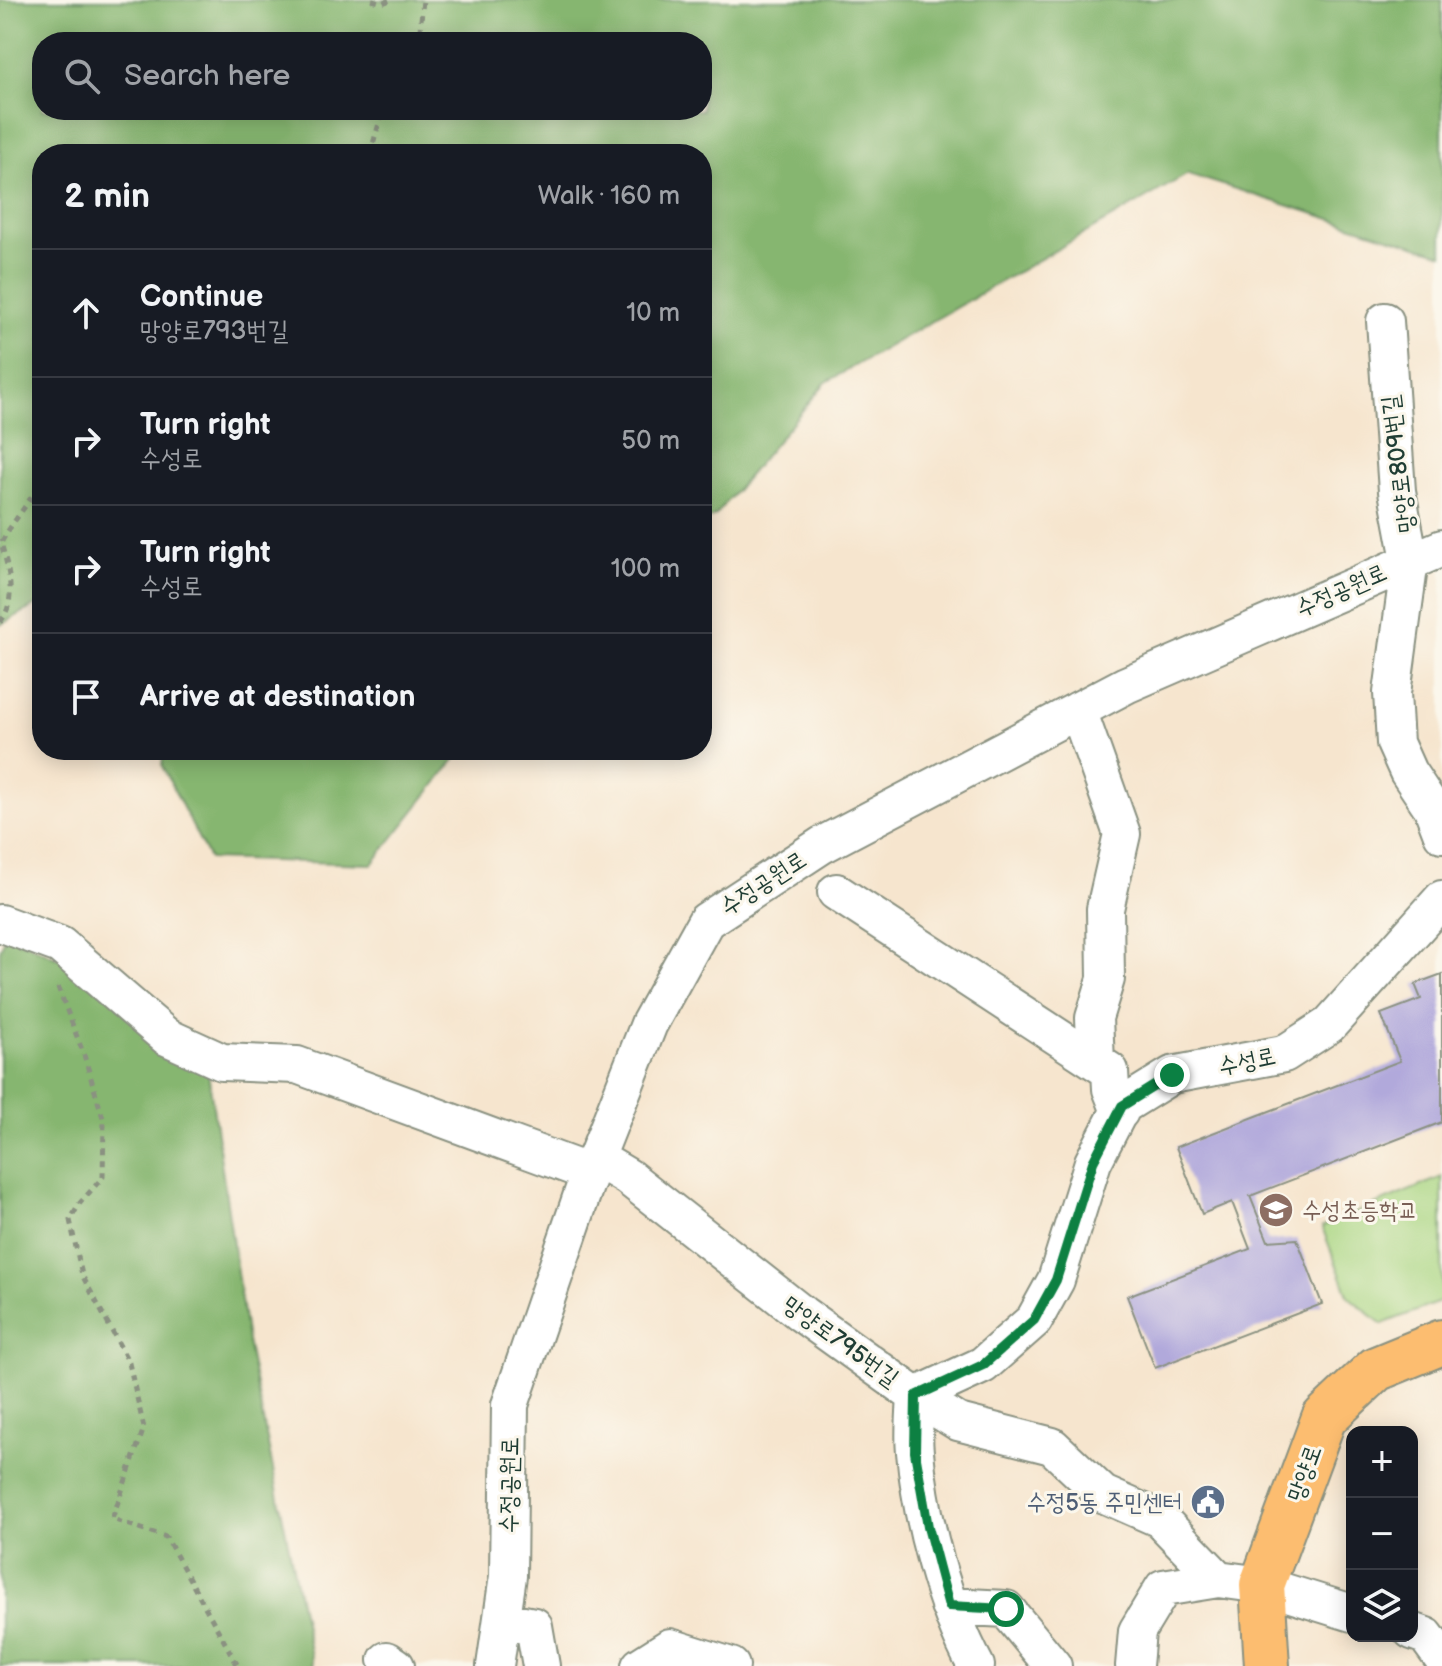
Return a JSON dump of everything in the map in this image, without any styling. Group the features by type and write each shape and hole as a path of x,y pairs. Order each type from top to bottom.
{"main road":[{"name":"망양로","path":"1267,1666 1262,1585 1324,1418 1376,1369 1442,1342"}],"street":[{"name":"망양로809번길","path":"1385,321 1397,491 1426,554 1392,693 1395,743 1408,772 1432,808 1442,834"},
{"name":"수정공원로","path":"495,1666 508,1576 510,1405 593,1165 649,1024 706,921 822,845 1126,685 1426,554"},
{"path":"1078,710 1122,834 1105,909 1106,979 1094,1018 1103,1066 1120,1112"},
{"path":"836,892 1103,1066 1145,1074 1163,1081"},
{"name":"수성로","path":"916,1396 983,1365 1034,1320 1056,1280 1093,1162 1122,1106 1172,1075 1284,1054 1318,1033 1329,1025 1442,899"},
{"name":"망양로795번길","path":"0,923 60,945 167,1037 222,1062 297,1065 628,1177 802,1314 916,1396 958,1422 1052,1446 1103,1494 1160,1519 1218,1579"},
{"path":"916,1396 915,1452 928,1527 949,1606 976,1666"},
{"path":"1134,1666 1137,1631 1163,1588 1218,1579 1262,1585 1346,1611"},
{"path":"949,1606 1006,1609 1053,1666"},
{"path":"502,1620 534,1626 541,1666"},
{"path":"1418,1633 1426,1636 1442,1658"},
{"path":"640,1666 670,1647 731,1666"}],"path":[{"path":"372,0 383,3 390,0"},
{"path":"419,32 423,0"},
{"path":"373,144 380,120"},
{"path":"0,622 7,613 10,574 1,543 12,523 32,500"},
{"path":"34,935 74,1029 104,1121 103,1177 80,1203 70,1220 82,1275 129,1363 144,1428 112,1519 166,1537 238,1666"}],"green space":[{"path":"0,0 1442,0 1442,254 1188,174 825,383 712,517 712,144 32,144 32,607 0,625"},
{"path":"163,760 454,760 372,864 209,859 162,766"},
{"path":"6,934 117,985 207,1065 247,1341 313,1666 0,1666 0,951"},
{"path":"1442,1177 1442,1301 1382,1324 1349,1297 1322,1227"}],"building":[{"path":"1442,974 1442,1122 1250,1196 1268,1241 1297,1239 1322,1304 1155,1368 1127,1296 1250,1249 1232,1202 1202,1214 1176,1147 1400,1061 1381,1014 1421,999 1415,984"}],"place":[{"name":"수성초등학교","path":"1276,1210"},
{"name":"수정5동 주민센터","path":"1208,1502"}],"route":[{"path":"1006,1609 949,1606 928,1527 915,1452 916,1396 983,1365 1034,1320 1056,1280 1093,1162 1122,1106 1172,1075"}]}
